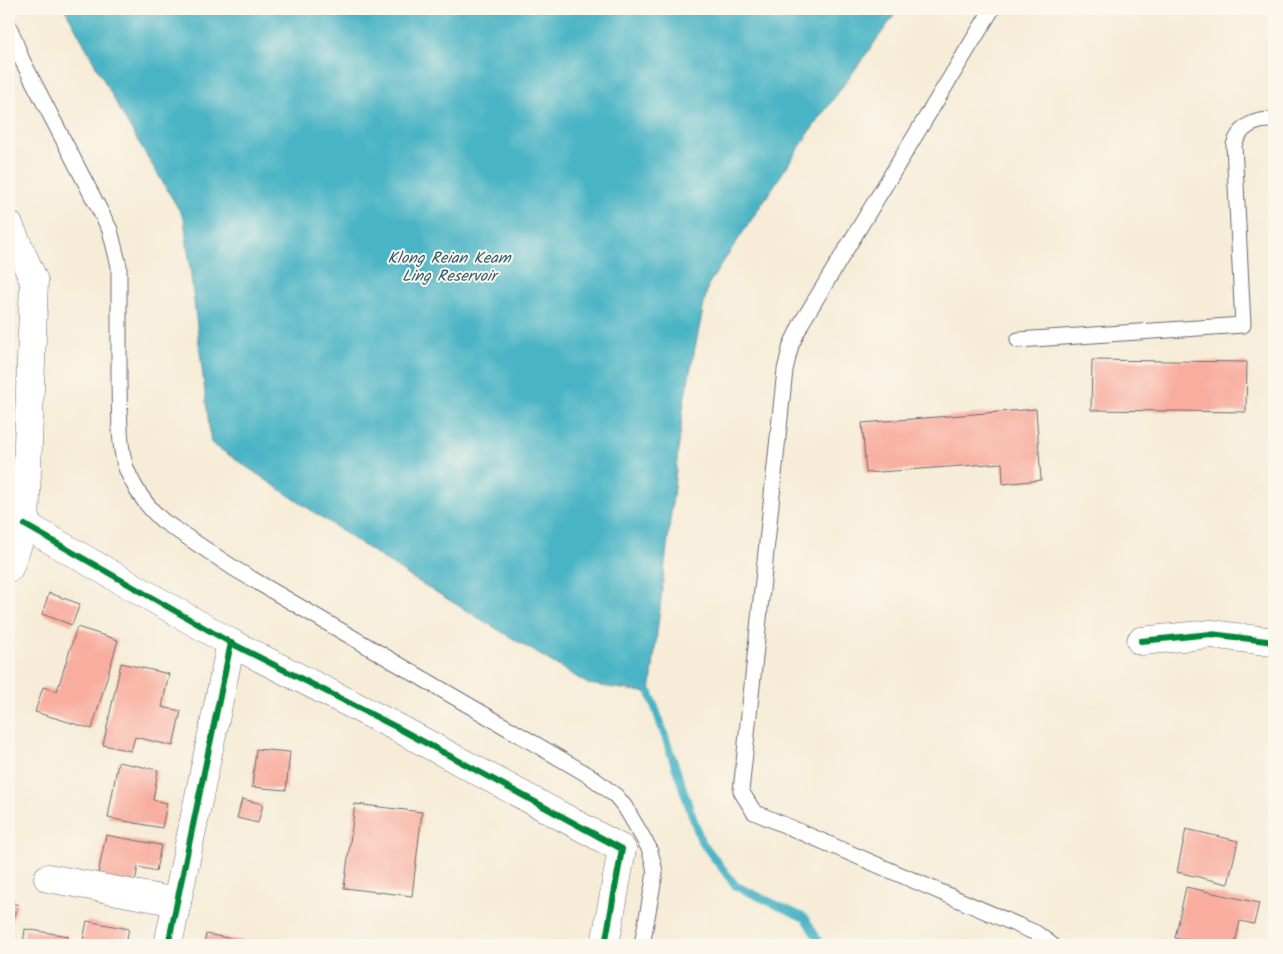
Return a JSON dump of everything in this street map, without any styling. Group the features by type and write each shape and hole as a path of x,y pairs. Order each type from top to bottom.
{"street":[{"path":"9,225 34,281 26,525 9,568"},
{"path":"26,525 232,643 398,728 622,849 605,945"},
{"path":"1142,641 1210,634 1274,642"},
{"path":"168,945 232,643"},
{"path":"48,878 177,902"}],"lane":[{"path":"992,9 802,322 791,345 785,370 741,791 754,812 1036,933 1052,945"},
{"path":"9,26 22,60 110,230 115,246 118,266 122,444 126,467 139,493 154,513 163,521 235,570 590,776 616,796 625,806 648,848 655,873 642,945"},
{"path":"1018,340 1243,325 1234,145 1237,136 1247,125 1260,120 1274,120"}],"water":[{"name":"Klong Reian Keam Ling Reservoir","path":"65,9 899,9 813,127 708,285 684,401 650,693 588,684 406,574 211,443 184,218 126,121"}],"building":[{"path":"1092,360 1247,362 1246,412 1091,410"},
{"path":"1036,409 1041,480 1003,484 1002,463 866,473 862,423"},
{"path":"49,593 80,604 72,625 42,614"},
{"path":"77,627 118,640 92,729 35,712 43,687 57,691"},
{"path":"121,663 169,674 162,707 181,711 173,746 135,737 131,751 103,745"},
{"path":"256,749 290,752 286,790 252,787"},
{"path":"118,762 158,770 153,800 167,803 162,828 108,818"},
{"path":"242,799 263,804 258,823 237,818"},
{"path":"355,804 422,812 412,896 344,888"},
{"path":"1186,829 1238,841 1228,884 1177,872"},
{"path":"106,835 161,845 156,871 138,867 134,886 97,879"},
{"path":"1186,887 1259,903 1254,924 1240,921 1235,945 1209,945 1175,938"},
{"path":"9,901 18,905 9,929"},
{"path":"87,921 129,929 125,945 82,945"},
{"path":"25,929 68,936 67,945 23,945"},
{"path":"206,934 244,941 243,945 204,945"}],"waterway":[{"path":"650,693 701,841 736,886 805,918 821,945"}],"cycle path":[{"path":"25,525 231,643 398,728 622,849 605,945"},
{"path":"1141,641 1211,634 1274,642"},
{"path":"168,945 231,643"}]}
